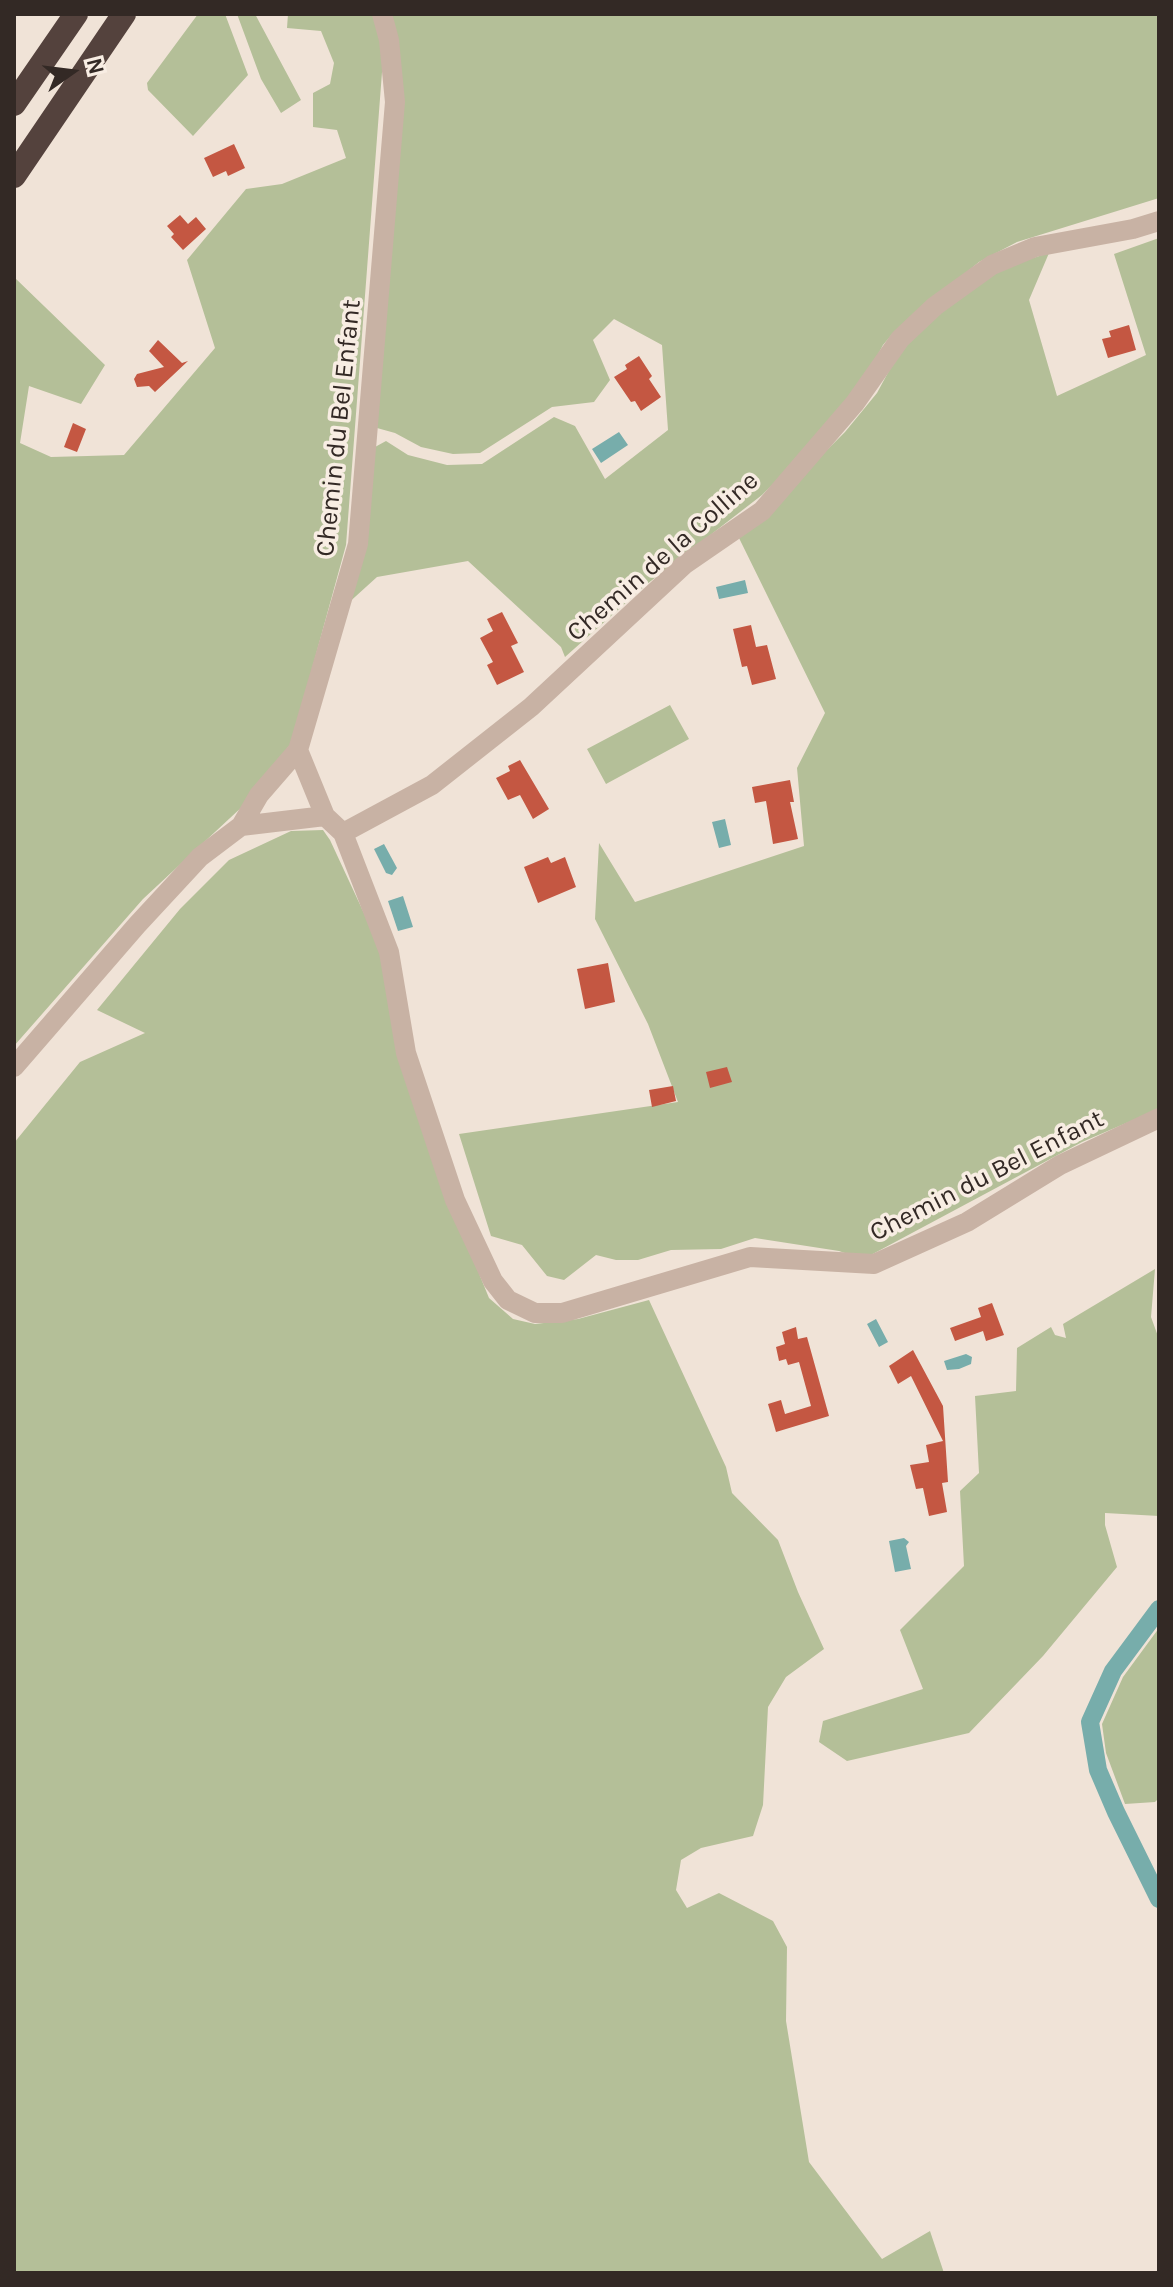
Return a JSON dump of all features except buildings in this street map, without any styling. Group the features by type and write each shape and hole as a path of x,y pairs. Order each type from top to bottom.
{"highway":[{"path":"14,104 76,14"},
{"path":"14,176 124,14"}],"street":[{"name":"Chemin du Bel Enfant","path":"382,14 389,40 395,102 358,544 298,750 325,816 343,833 389,952 406,1053 455,1200 493,1281 508,1300 535,1313 562,1313 750,1257 874,1264 967,1222 1060,1165 1159,1118"},
{"name":"Chemin de la Colline","path":"343,833 432,785 531,707 685,564 762,511 848,412 900,339 935,306 992,265 1025,251 1159,221"},
{"path":"14,1067 200,857 241,826 259,795 298,750"},
{"path":"241,826 325,816"}],"green space":[{"path":"198,14 225,14 248,75 193,136 148,90 147,83"},
{"path":"237,14 255,14 301,100 281,113 261,79"},
{"path":"288,14 376,14 384,46 346,545 292,742 244,805 143,899 14,1046 14,277 105,365 81,404 29,386 20,443 51,457 124,455 215,348 187,260 246,189 282,184 346,158 337,130 313,127 313,93 330,84 334,63 321,31 287,28"},
{"path":"392,14 1159,14 1159,198 1017,242 979,262 894,332 883,345 864,381 806,451 762,495 647,584 565,657 561,647 468,561 377,577 345,606 375,447 386,441 408,455 447,465 482,464 554,417 575,426 605,479 668,430 662,345 614,319 593,340 610,380 594,402 552,407 480,453 453,454 421,447 395,433 377,428"},
{"path":"1159,238 1159,1109 1082,1142 869,1256 853,1256 755,1238 721,1249 671,1250 638,1260 616,1260 596,1255 564,1280 547,1276 522,1245 491,1236 459,1134 678,1102 648,1024 595,919 599,843 635,902 804,846 797,768 825,713 739,538 845,432 877,393 904,343 994,270 1049,253 1029,300 1057,396 1146,355 1114,254"},
{"path":"670,705 689,739 606,784 587,749"},
{"path":"323,830 389,967 465,1239 489,1298 513,1319 535,1324 578,1319 649,1300 726,1467 732,1493 778,1540 824,1649 786,1677 768,1707 763,1805 753,1836 701,1848 681,1860 676,1890 687,1908 719,1893 773,1921 787,1947 786,2021 809,2162 882,2259 930,2231 944,2273 14,2273 14,1143 80,1062 145,1033 97,1010 180,909 229,860 291,831"},
{"path":"1155,1269 1151,1317 1159,1339 1159,1516 1105,1513 1105,1525 1117,1567 1043,1656 969,1733 847,1761 819,1742 823,1721 923,1689 900,1630 964,1566 960,1491 979,1473 975,1396 1016,1391 1017,1348 1051,1327 1055,1335 1066,1338 1063,1324"},
{"path":"1159,1628 1159,1798 1155,1802 1125,1804 1106,1753 1102,1724 1123,1677"}],"water":[{"path":"619,432 628,445 601,463 592,449"},
{"path":"745,580 748,593 719,599 716,587"},
{"path":"725,819 731,845 719,848 712,822"},
{"path":"384,844 397,868 392,875 386,873 374,849"},
{"path":"403,896 413,927 398,931 388,901"},
{"path":"876,1319 888,1342 879,1347 867,1324"},
{"path":"966,1354 972,1357 971,1364 947,1370 944,1361"},
{"path":"904,1538 909,1542 906,1546 911,1569 895,1572 889,1541"}],"waterway":[{"path":"1159,1609 1113,1671 1090,1722 1098,1770 1159,1899"}]}
